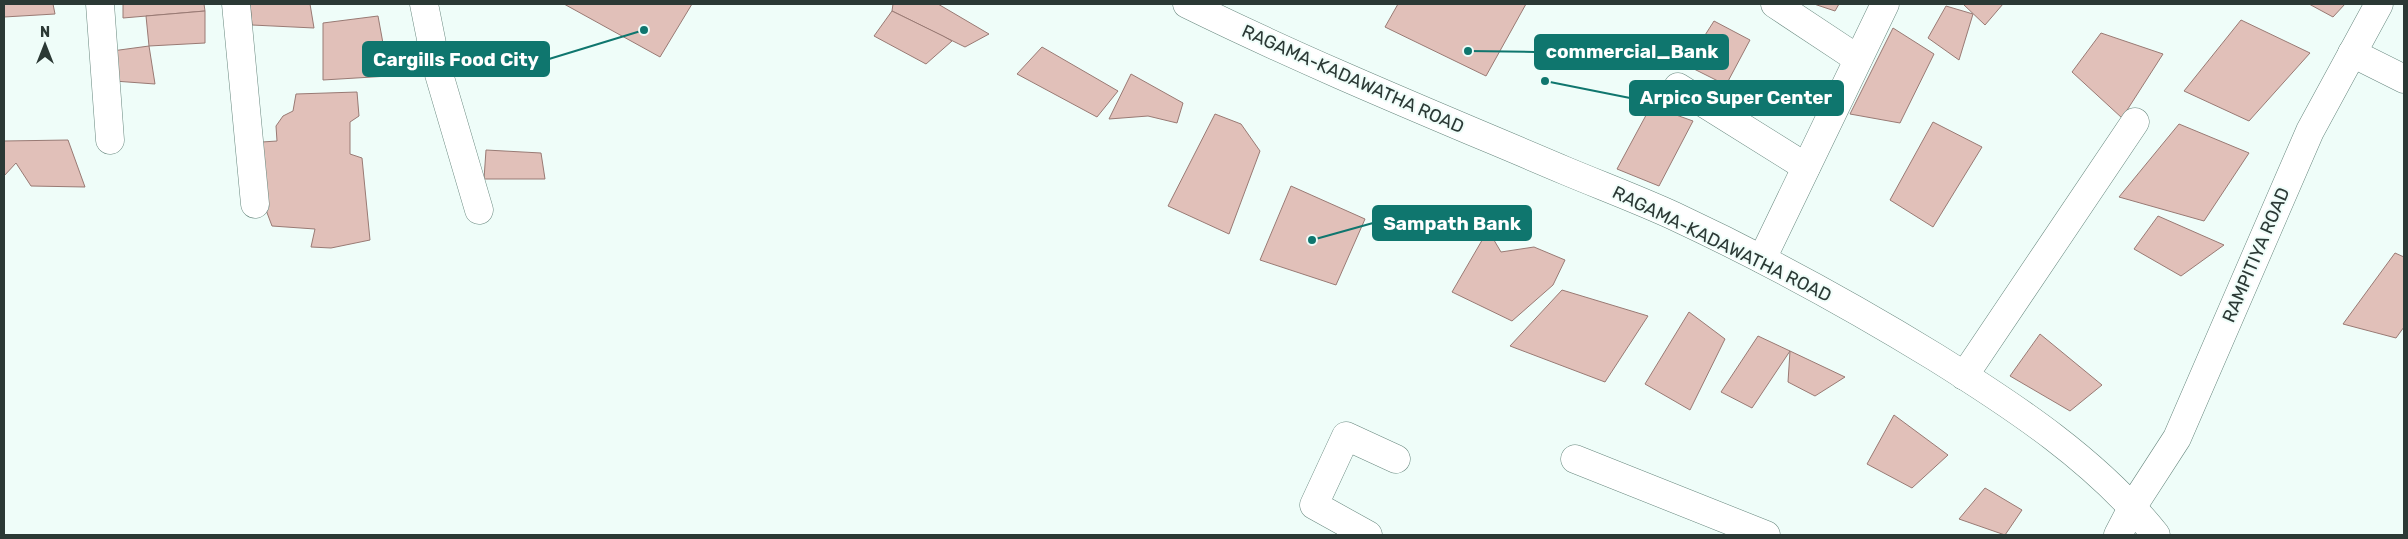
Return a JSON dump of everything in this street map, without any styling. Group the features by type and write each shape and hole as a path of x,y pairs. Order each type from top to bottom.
{"street":[{"path":"100,4 110,140"},
{"path":"236,4 255,204"},
{"path":"424,4 436,64 479,210"},
{"name":"RAGAMA-KADAWATHA ROAD","path":"1187,4 1272,46 1672,216 1762,258 1862,312 1964,376 2052,435 2133,506 2156,535"},
{"path":"1775,4 1858,59"},
{"path":"1762,258 1885,4"},
{"name":"RAMPITIYA ROAD","path":"2118,535 2133,506 2177,438 2310,131 2379,4"},
{"path":"2352,53 2404,79"},
{"path":"1678,86 1806,167"},
{"path":"1964,376 2135,122"},
{"path":"1368,535 1314,505 1346,436 1396,459"},
{"path":"1575,459 1766,535"}],"building":[{"path":"4,4 53,4 55,14 4,17"},
{"path":"123,4 204,4 205,11 123,18"},
{"path":"250,4 310,4 314,28 252,25"},
{"path":"564,4 692,4 660,57"},
{"path":"893,4 938,4 989,34 965,47 892,11"},
{"path":"1398,4 1526,4 1486,76 1385,27"},
{"path":"1814,4 1839,4 1835,11"},
{"path":"1963,4 2003,4 1985,25"},
{"path":"2309,4 2345,4 2333,17"},
{"path":"1946,6 1973,14 1959,60 1928,38"},
{"path":"205,11 205,43 149,46 146,16"},
{"path":"892,11 952,41 926,64 874,36"},
{"path":"378,16 389,76 323,80 323,23"},
{"path":"2241,20 2310,53 2249,121 2184,91"},
{"path":"1714,21 1750,40 1726,85 1686,65"},
{"path":"1893,28 1934,54 1900,123 1850,114"},
{"path":"2101,33 2163,54 2122,118 2072,72"},
{"path":"149,46 155,84 114,81 112,51"},
{"path":"1042,47 1118,91 1097,117 1017,74"},
{"path":"1131,74 1183,103 1177,123 1148,116 1109,119"},
{"path":"357,92 359,116 350,122 350,154 362,158 370,240 331,248 311,247 315,229 272,226 266,210 262,142 277,141 276,126 283,116 293,111 296,94"},
{"path":"1651,106 1693,121 1659,186 1617,169"},
{"path":"1215,114 1241,124 1260,151 1229,234 1168,206"},
{"path":"1933,122 1982,147 1933,227 1890,200"},
{"path":"2179,124 2249,153 2204,221 2119,197"},
{"path":"68,140 85,187 31,186 16,163 4,176 4,141"},
{"path":"486,150 541,153 545,179 484,179"},
{"path":"1291,186 1365,219 1336,285 1260,260"},
{"path":"2158,216 2224,245 2181,276 2134,249"},
{"path":"1488,230 1501,252 1534,247 1565,260 1553,285 1512,321 1452,292"},
{"path":"2395,253 2404,257 2404,327 2396,338 2343,324"},
{"path":"1562,290 1648,316 1605,382 1510,346"},
{"path":"1689,312 1725,339 1690,410 1645,384"},
{"path":"2040,334 2102,385 2070,411 2010,376"},
{"path":"1758,336 1790,351 1752,408 1721,392"},
{"path":"1790,351 1845,377 1815,396 1788,382"},
{"path":"1894,415 1948,455 1912,488 1867,464"},
{"path":"1985,488 2022,510 2005,535 1959,519"}],"place":[{"name":"Cargills Food City","path":"644,30"},
{"name":"commercial_Bank","path":"1468,51"},
{"name":"Arpico Super Center","path":"1545,81"},
{"name":"Sampath Bank","path":"1312,240"}]}
